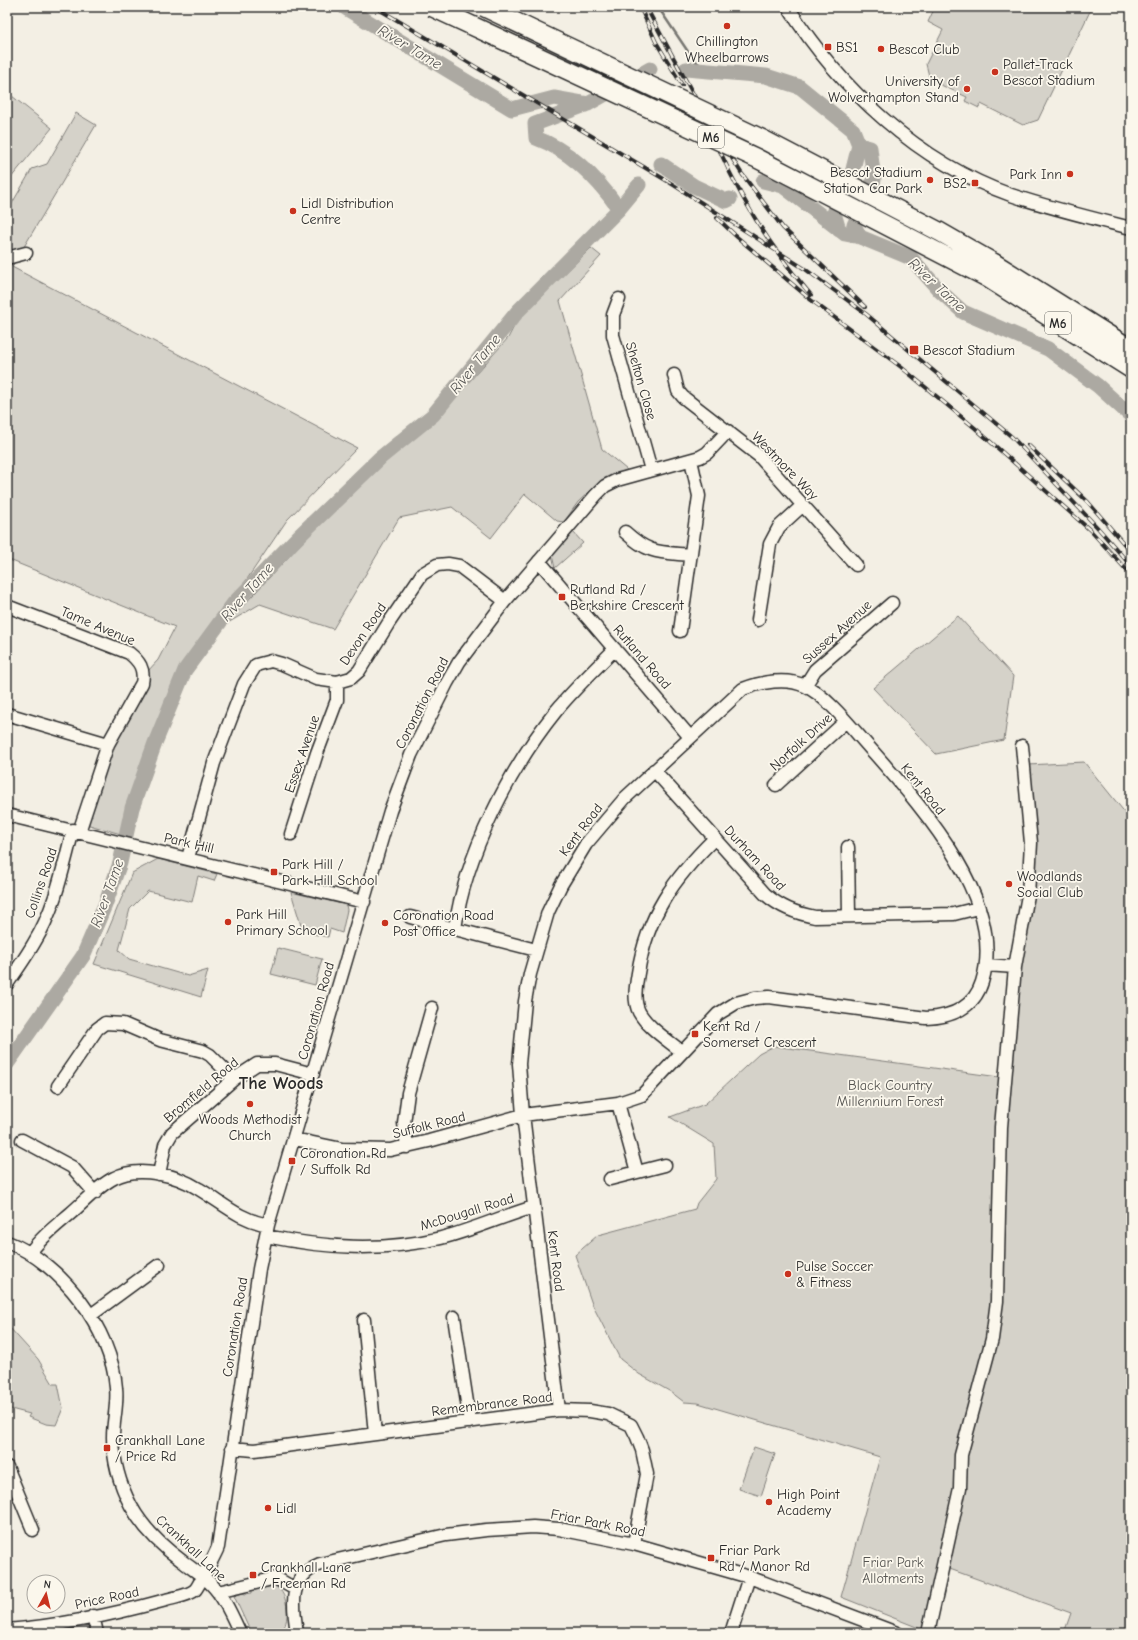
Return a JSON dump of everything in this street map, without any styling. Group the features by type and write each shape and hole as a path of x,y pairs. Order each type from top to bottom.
{"highway":[{"name":"M6","path":"432,7 756,158 990,270 1131,349"},
{"name":"M6","path":"484,7 764,140 933,229 1131,369"}],"street":[{"path":"788,7 826,59 864,102 910,139 945,163 976,180 1011,194 1131,228"},
{"path":"7,258 26,253"},
{"name":"Shelton Close","path":"619,299 613,315 613,335 651,470"},
{"name":"Westmore Way","path":"674,375 678,391 683,397 728,430 759,456 856,565"},
{"name":"Coronation Road","path":"203,1577 218,1547 258,1277 267,1231 390,811 411,755 459,662 504,601 605,486 617,480 691,460 707,453 728,430"},
{"path":"680,631 699,496 691,460"},
{"path":"758,620 770,544 779,527 803,505"},
{"path":"625,532 638,544 650,550 691,555"},
{"name":"Rutland Road","path":"539,561 690,737"},
{"name":"Devon Road","path":"188,858 214,763 244,684 256,665 271,662 282,664 316,679 338,682 355,676 417,580 432,567 442,564 459,566 504,601"},
{"name":"Sussex Avenue","path":"805,686 814,670 892,603"},
{"name":"Tame Avenue","path":"7,606 129,653 140,665 143,677 142,683 108,744 76,831"},
{"path":"455,929 460,900 474,859 492,815 512,774 556,711 616,649"},
{"name":"Kent Road","path":"523,1115 618,1103 642,1094 718,1014 736,1003 755,998 769,997 914,1018 935,1018 951,1015 971,1002 978,992 986,965 986,933 962,868 947,842 908,792 846,721 818,694 805,686 785,681 757,684 743,689 654,770 606,820 574,861 548,912 536,950 524,1002 519,1064 523,1115 534,1208 560,1410"},
{"name":"Essex Avenue","path":"291,834 317,753 337,700 338,682"},
{"path":"7,714 108,744"},
{"name":"Norfolk Drive","path":"776,785 846,721"},
{"path":"928,1633 960,1488 961,1455 992,1339 997,1301 1001,1127 1015,967 1028,895 1031,843 1022,746"},
{"name":"Durham Road","path":"654,770 765,894 786,909 799,914 815,917 954,914 978,908"},
{"name":"Park Hill","path":"7,815 364,902"},
{"name":"Collins Road","path":"7,984 35,943 46,920 76,831"},
{"path":"682,1052 650,1025 639,1011 636,995 639,966 646,935 663,899 691,862 715,838"},
{"path":"848,847 850,916"},
{"path":"410,917 536,950"},
{"path":"986,965 1015,967"},
{"path":"407,1147 404,1123 408,1092 432,1008"},
{"path":"58,1086 97,1029 105,1023 123,1024 160,1040 203,1051 210,1055 234,1079"},
{"name":"Bromfield Road","path":"159,1174 165,1145 172,1133 234,1079 249,1068 266,1062 313,1074"},
{"path":"618,1103 637,1172"},
{"name":"Suffolk Road","path":"294,1139 321,1146 356,1151 390,1150 407,1147 523,1115"},
{"path":"22,1140 68,1165 78,1173 94,1193"},
{"path":"610,1179 665,1165"},
{"name":"McDougall Road","path":"30,1253 42,1238 106,1183 120,1175 139,1172 159,1174 183,1181 198,1188 242,1218 267,1231 306,1243 380,1248 442,1238 534,1208"},
{"name":"Crankhall Lane","path":"7,1242 30,1253 45,1264 67,1285 90,1315 105,1344 114,1374 116,1388 114,1454 122,1488 142,1523 180,1560 203,1577 218,1592 240,1633"},
{"path":"90,1315 159,1265"},
{"path":"454,1317 470,1422"},
{"path":"364,1320 375,1434"},
{"name":"Remembrance Road","path":"232,1448 254,1450 560,1410 590,1411 608,1414 631,1425 638,1437 647,1474 634,1544"},
{"path":"7,1468 33,1530"},
{"name":"Friar Park Road","path":"298,1633 293,1601 296,1589 305,1572 320,1564 446,1535 486,1530 533,1527 559,1529 634,1544 749,1577 897,1633"},
{"name":"Price Road","path":"12,1631 93,1616 191,1593 200,1585 203,1577"},
{"path":"731,1633 749,1577"},
{"path":"218,1592 276,1578 296,1589"},
{"path":"93,1616 97,1633"}],"green space":[{"name":"Pallet-Track Bescot Stadium","path":"935,7 1092,7 1038,120 1023,125 981,104 979,108 965,101 967,97 930,80 926,64 943,30 928,22"},
{"path":"7,92 52,128 10,179 7,177"},
{"path":"76,113 96,125 12,267 357,448 287,520 237,594 194,652 161,719 125,814 121,834 86,824 114,742 147,672 158,660 175,627 7,559 7,212 32,169 47,164"},
{"path":"591,248 601,256 560,301 602,449 627,470 603,479 578,502 564,522 557,521 525,494 491,538 452,507 399,518 333,629 260,604 226,624 337,505 444,410 508,338 518,319"},
{"path":"573,532 583,543 555,568 552,555"},
{"path":"958,616 1013,676 1004,740 936,754 873,688"},
{"path":"1084,762 1131,820 1131,1633 1064,1633 1071,1613 947,1568 965,1455 994,1340 1009,1073 1019,967 1033,886 1028,765"},
{"path":"158,859 217,874 214,881 198,876 192,902 148,891 130,909 119,950 129,959 188,976 208,970 201,997 94,964 132,873"},
{"path":"291,892 346,905 347,910 342,933 330,929 328,937 303,932"},
{"path":"278,948 322,959 315,985 271,974"},
{"name":"Pulse Soccer & Fitness","path":"774,1046 999,1077 995,1302 924,1630 841,1597 880,1457 698,1403 684,1402 671,1392 639,1374 620,1359 592,1304 575,1255 598,1235 695,1209 697,1203 716,1179 714,1144 670,1117 705,1104 759,1054"},
{"path":"9,1327 38,1359 53,1384 58,1384 63,1408 56,1425 46,1424 28,1417 30,1414 7,1408 7,1330"},
{"path":"754,1447 775,1454 761,1496 739,1489"},
{"path":"273,1586 282,1592 285,1598 287,1613 285,1626 282,1630 276,1633 251,1633 234,1596 243,1593 252,1593 252,1590"}],"waterway":[{"name":"River Tame","path":"344,7 512,109 554,98 588,104"},
{"path":"658,7 693,59 708,71"},
{"name":"River Tame","path":"619,209 602,187 583,167 561,150 536,138 535,124 588,104 650,69"},
{"name":"River Tame","path":"686,69 766,76 800,87 853,130 859,145 870,148 874,180 854,225 860,237"},
{"name":"River Tame","path":"839,230 834,213 852,173 859,145"},
{"name":"River Tame","path":"661,164 694,186 726,201 730,199"},
{"name":"River Tame","path":"763,181 783,186 845,234 860,237 911,258 940,291 963,312 1048,349 1098,386 1131,416"},
{"name":"River Tame","path":"7,1064 83,956 105,905 120,863 132,808 155,743 185,670 234,603 298,537 380,458 433,415 518,311 619,209 639,185"}],"railway":[{"path":"375,7 669,182 805,269 866,314 1012,437 1098,528 1131,566"},
{"path":"640,7 656,42 682,85"},
{"path":"646,7 704,114 742,174 783,228 865,307"},
{"path":"719,149 748,207 784,262 811,295"},
{"path":"717,218 811,300 901,367 975,428 1090,530 1131,575"},
{"path":"1028,445 1088,502 1131,552"}],"place":[{"name":"Chillington Wheelbarrows","path":"727,26"},
{"name":"BS1","path":"828,47"},
{"name":"Bescot Club","path":"881,49"},
{"name":"Pallet-Track Bescot Stadium","path":"995,72"},
{"name":"University of Wolverhampton Stand","path":"967,89"},
{"name":"Park Inn","path":"1070,174"},
{"name":"Bescot Stadium Station Car Park","path":"930,180"},
{"name":"BS2","path":"975,183"},
{"name":"Lidl Distribution Centre","path":"293,211"},
{"name":"Bescot Stadium","path":"914,350"},
{"name":"Rutland Rd / Berkshire Crescent","path":"562,597"},
{"name":"Park Hill / Park Hill School","path":"274,872"},
{"name":"Woodlands Social Club","path":"1009,884"},
{"name":"Park Hill Primary School","path":"228,922"},
{"name":"Coronation Road Post Office","path":"385,923"},
{"name":"Kent Rd / Somerset Crescent","path":"695,1034"},
{"name":"Woods Methodist Church","path":"250,1104"},
{"name":"Coronation Rd / Suffolk Rd","path":"292,1161"},
{"name":"Pulse Soccer & Fitness","path":"788,1274"},
{"name":"Crankhall Lane / Price Rd","path":"107,1448"},
{"name":"High Point Academy","path":"769,1502"},
{"name":"Lidl","path":"268,1508"},
{"name":"Friar Park Rd / Manor Rd","path":"711,1558"},
{"name":"Crankhall Lane / Freeman Rd","path":"253,1575"}],"district":[{"name":"The Woods","path":"281,1083"}],"park label":[{"name":"Black Country Millennium Forest","path":"890,1094"},
{"name":"Friar Park Allotments","path":"893,1570"}]}
